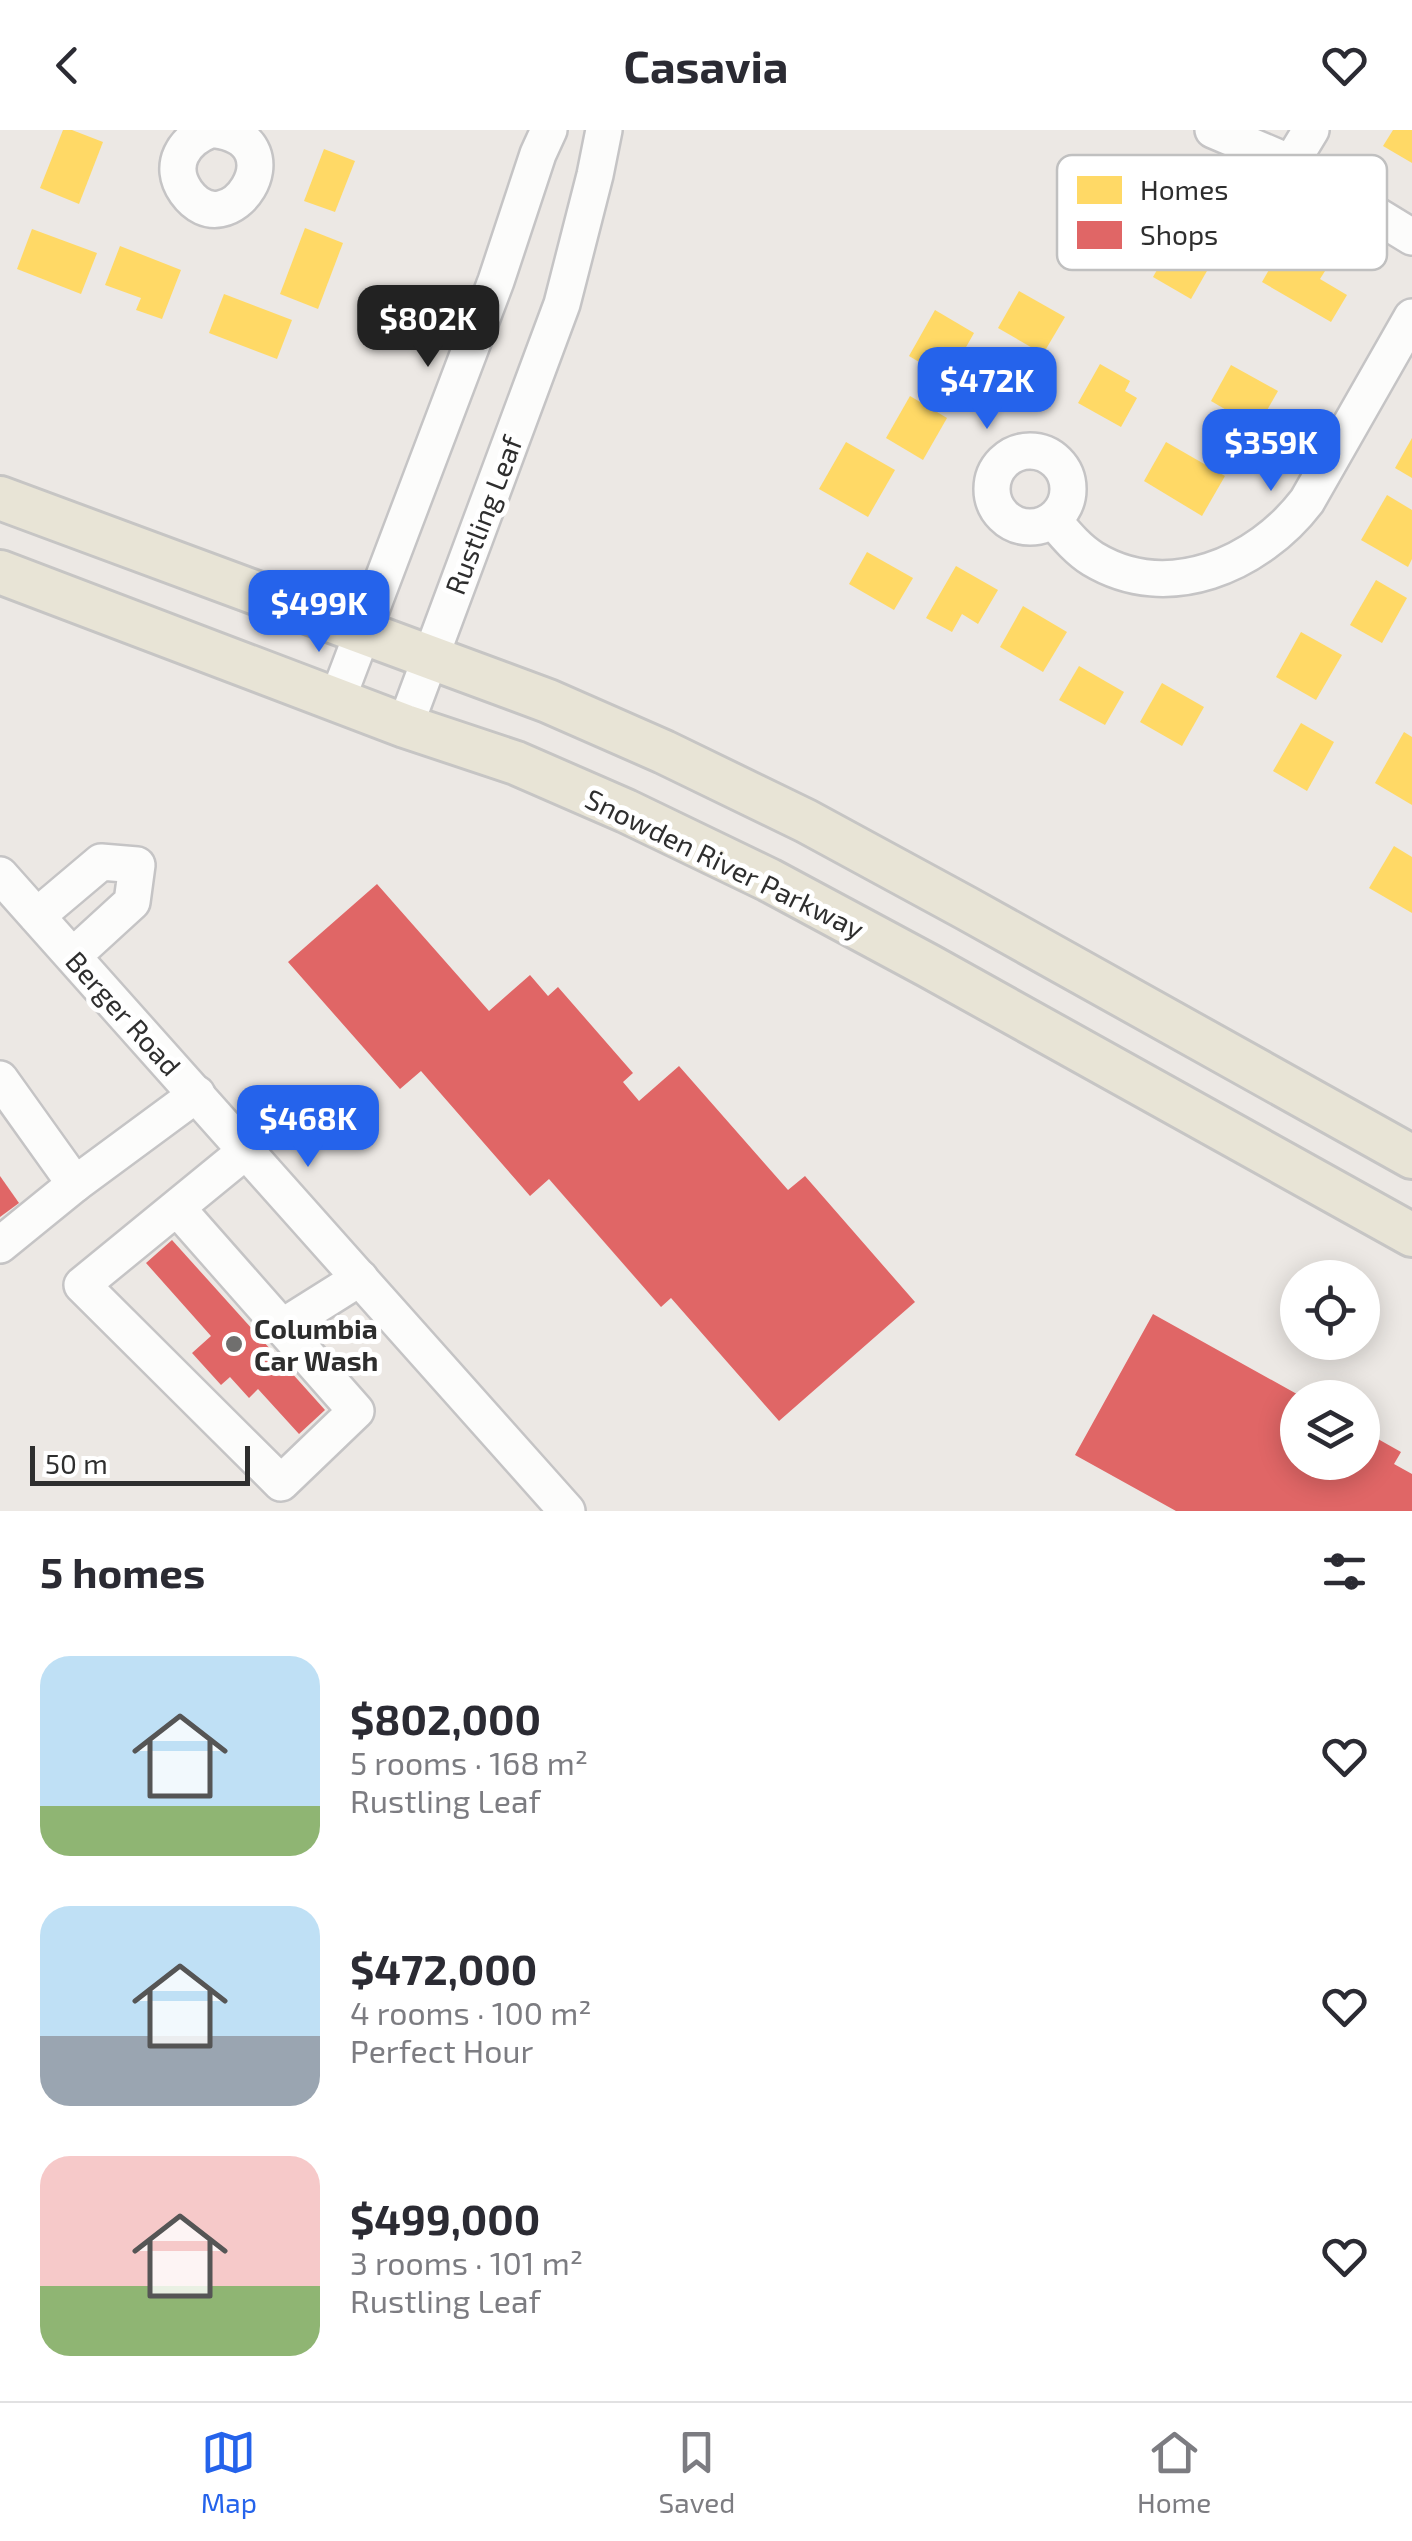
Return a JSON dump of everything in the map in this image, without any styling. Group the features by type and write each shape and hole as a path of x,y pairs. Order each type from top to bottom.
{"main road":[{"path":"0,498 566,709 664,752 966,908 1412,1157"},
{"name":"Snowden River Parkway","path":"0,572 405,726 516,763 626,811 769,880 946,975 1412,1235"}],"street":[{"path":"337,700 549,130"},
{"name":"Rustling Leaf","path":"405,726 562,304 604,130"},
{"path":"1214,130 1272,155"},
{"path":"1295,155 1310,130"},
{"path":"1387,222 1412,237"},
{"path":"1053,520 1093,559 1144,576 1198,575 1248,554 1292,521 1307,500 1412,316"},
{"path":"37,916 101,862 137,865 132,902 73,956"},
{"name":"Berger Road","path":"0,875 566,1511"},
{"path":"0,1079 75,1184"},
{"path":"0,1245 197,1094"},
{"path":"177,1208 356,1410 280,1483 82,1286 247,1150"},
{"path":"282,1327 360,1278"}],"building: Homes":[{"path":"63,130 103,142 79,204 40,188"},
{"path":"1393,130 1412,130 1412,163 1383,146"},
{"path":"324,149 355,161 335,212 304,201"},
{"path":"305,228 343,243 318,309 280,294"},
{"path":"32,229 97,253 81,294 17,269"},
{"path":"120,246 181,270 162,319 136,310 141,298 105,285"},
{"path":"1157,270 1208,270 1191,299 1153,277"},
{"path":"1269,270 1323,270 1320,279 1347,295 1331,322 1262,282"},
{"path":"1019,291 1065,317 1043,354 998,328"},
{"path":"224,294 292,320 277,359 209,333"},
{"path":"935,310 974,333 948,379 909,356"},
{"path":"1100,364 1130,381 1125,391 1137,398 1121,427 1078,403"},
{"path":"1231,365 1278,391 1257,428 1211,401"},
{"path":"910,396 947,418 923,460 886,438"},
{"path":"1412,438 1412,478 1395,468"},
{"path":"846,442 895,470 868,517 819,489"},
{"path":"1166,442 1225,476 1202,516 1144,481"},
{"path":"1387,495 1412,510 1412,559 1408,567 1361,540"},
{"path":"867,552 913,578 894,610 849,584"},
{"path":"956,566 998,590 978,624 962,614 952,632 926,618"},
{"path":"1376,580 1407,598 1382,643 1350,625"},
{"path":"1023,606 1067,632 1043,672 1000,647"},
{"path":"1301,632 1342,655 1316,700 1276,677"},
{"path":"1079,666 1124,692 1105,725 1059,700"},
{"path":"1162,683 1204,707 1182,746 1140,722"},
{"path":"1301,723 1334,742 1307,791 1273,771"},
{"path":"1404,732 1412,737 1412,805 1375,783"},
{"path":"1394,846 1412,857 1412,913 1369,888"}],"building: Shops":[{"path":"377,884 489,1011 530,975 548,996 558,987 633,1073 623,1082 639,1101 679,1066 788,1190 805,1176 915,1302 779,1421 671,1298 661,1307 549,1179 530,1196 421,1071 400,1089 288,962"},
{"path":"0,1176 19,1203 0,1217"},
{"name":"Columbia Car Wash","path":"172,1240 325,1410 299,1434 258,1389 249,1398 230,1377 221,1385 192,1353 211,1336 146,1263"},
{"path":"1153,1314 1280,1385 1280,1480 1380,1480 1380,1440 1401,1452 1394,1464 1412,1474 1412,1511 1176,1511 1075,1455"}],"place":[{"name":"Columbia Car Wash","path":"234,1344"}]}
